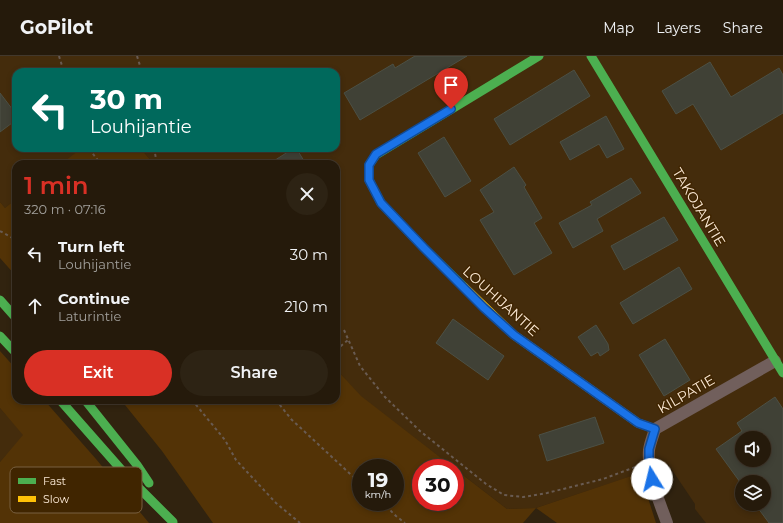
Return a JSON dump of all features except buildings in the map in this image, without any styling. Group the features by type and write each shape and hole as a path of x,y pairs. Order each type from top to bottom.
{"main road":[{"name":"LOUHIJANTIE","path":"539,56 376,154 369,165 369,180 381,203 484,308 514,335 638,423 655,429"},
{"name":"TAKOJANTIE","path":"591,56 783,373"},
{"path":"0,300 12,314"},
{"path":"0,336 12,349"},
{"path":"64,404 119,467"},
{"path":"88,404 138,467"},
{"path":"142,473 173,523"},
{"path":"142,491 173,523"}],"street":[{"name":"KILPATIE","path":"667,523 652,479 649,462 649,449 655,429 775,360"}],"path":[{"path":"58,56 62,68"},
{"path":"137,56 141,68"},
{"path":"92,152 97,160"},
{"path":"0,231 12,238"},
{"path":"344,330 360,366 385,397 420,431 486,484 504,495 523,497 548,493 603,478 649,462"},
{"path":"340,347 348,340"},
{"path":"195,404 225,440 236,460 276,503 300,523"},
{"path":"279,404 291,419 352,476"},
{"path":"391,511 405,523"}],"shaded area":[{"path":"0,56 783,56 783,523 706,523 695,509 695,504 668,464 536,508 507,509 464,476 464,459 442,459 360,396 340,374 340,160 150,160 144,152 340,152 340,68 12,68 12,152 79,152 69,160 12,160 12,202 5,208 0,202"},
{"path":"77,152 144,152 150,160 66,160"},
{"path":"0,202 5,208 12,202 12,272 0,258"},
{"path":"0,351 12,364 12,404 48,404 103,467 10,467 10,513 141,513 149,523 0,523 0,462 23,435 0,408"},
{"path":"340,373 361,396 442,459 412,459 412,511 464,511 464,476 507,509 536,508 523,523 213,523 162,451 124,404 340,404"},
{"path":"0,408 24,435 0,462"},
{"path":"640,473 656,523 557,523 536,508"}],"traffic: fast":[{"path":"464,287 381,203 369,180 369,165 376,155 539,56"},
{"path":"591,56 783,373"},
{"path":"0,300 12,314"},
{"path":"0,336 12,349"},
{"path":"64,404 119,467"},
{"path":"88,404 138,467"},
{"path":"142,472 149,483"},
{"path":"142,491 173,522"}],"traffic: slow":[{"path":"464,287 514,335 638,423 655,429"}],"route":[{"path":"451,109 376,154 369,165 369,180 381,203 484,308 514,335 638,423 655,429 649,449 649,462 652,479"}]}
